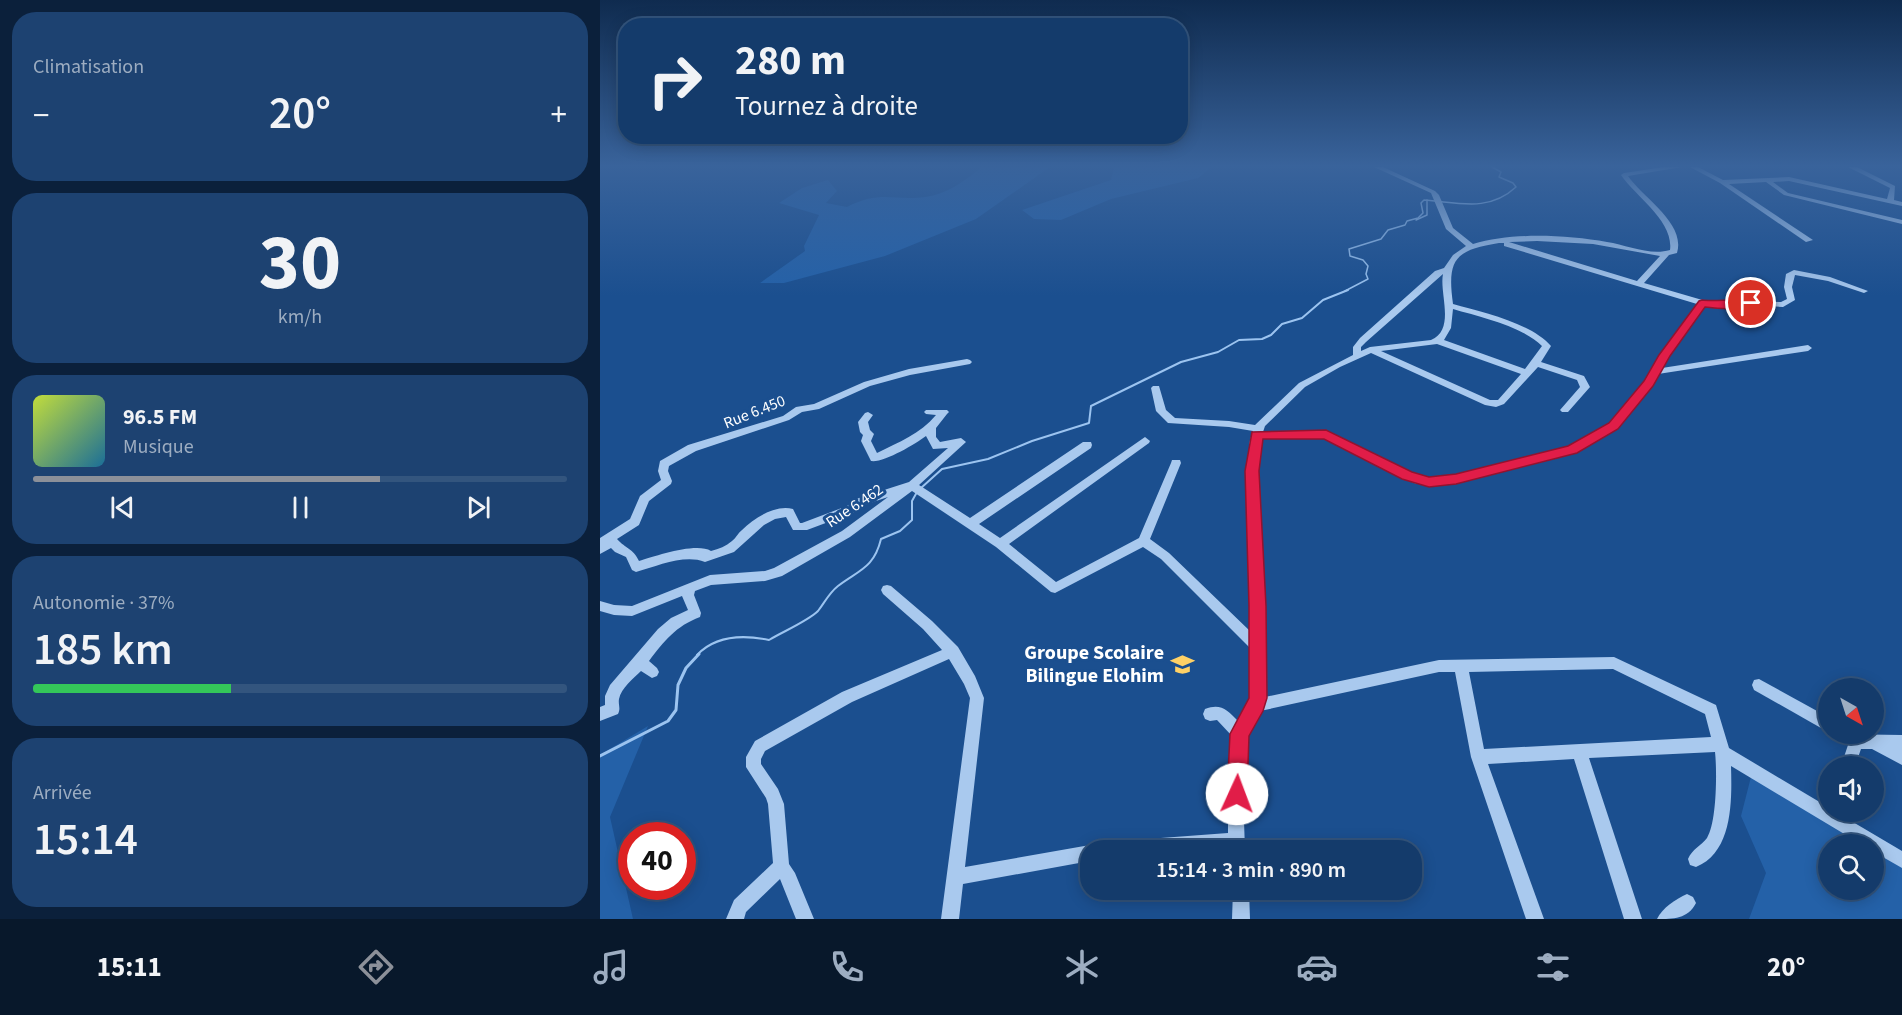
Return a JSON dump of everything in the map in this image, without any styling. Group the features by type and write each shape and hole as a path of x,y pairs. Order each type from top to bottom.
{"street":[{"path":"1442,210 1450,229 1471,246"},
{"path":"1639,284 1666,254 1674,251 1676,244 1664,219 1655,210"},
{"path":"1764,210 1809,240"},
{"path":"1852,210 1902,222"},
{"path":"1438,341 1447,327 1450,306 1444,284 1447,270 1454,259 1471,246 1548,239 1580,241 1666,254"},
{"path":"1501,242 1716,306 1789,303 1792,297 1788,287 1790,274 1794,272 1830,279 1864,291"},
{"path":"1357,356 1357,347 1363,340 1438,273 1447,270"},
{"path":"1156,388 1161,411 1172,421 1229,424 1258,432 1326,435 1418,480 1437,482 1572,450 1613,426 1655,372 1664,355 1702,303"},
{"path":"1370,350 1488,403 1501,402 1536,363 1547,346 1542,339 1486,316 1450,306"},
{"path":"1237,840 1240,734 1257,705 1252,471 1258,432 1266,419 1302,385 1370,350 1438,341 1526,373"},
{"path":"1655,372 1808,348"},
{"name":"Rue 6.450","path":"600,544 635,522 644,500 667,481 663,471 664,464 687,450 786,418 799,409 816,407 867,384 909,372 967,362"},
{"path":"1536,363 1581,378 1584,387 1565,410"},
{"path":"929,412 944,412 931,427"},
{"name":"Rue 6.462","path":"868,415 863,422 865,432 869,434 866,441 875,458 913,440 931,427"},
{"name":"Rue 6.462","path":"600,606 614,610 632,610 710,580 778,572 846,534 911,485 962,442 937,446 931,438 931,427"},
{"path":"1000,544 1145,441"},
{"path":"970,524 1087,445"},
{"path":"600,549 613,542 619,549 630,554 636,567 678,555 706,553 705,557 720,554 739,543 746,533 760,521 778,514 789,512 797,527 803,527 851,509 860,501 911,485 1000,544 1055,588 1144,541 1176,463"},
{"path":"1144,541 1165,556 1257,646"},
{"path":"613,709 611,701 614,693 641,662 653,642 685,616 695,613 688,594 690,588"},
{"path":"887,590 931,627 953,651 972,684 977,698 957,877 950,919"},
{"path":"805,919 789,879 781,866 776,804 773,794 752,761 760,746 847,698 953,651"},
{"path":"641,662 652,672"},
{"path":"1257,705 1439,666 1614,663 1711,710 1722,748 1724,798 1716,837 1696,859"},
{"path":"1461,665 1478,757 1534,919"},
{"path":"1759,685 1818,719"},
{"path":"1210,714 1220,713 1240,734"},
{"path":"1884,742 1902,742"},
{"path":"1876,744 1902,758"},
{"path":"1478,757 1722,748 1818,806"},
{"path":"1579,752 1633,919"},
{"path":"1843,822 1902,860"},
{"path":"957,877 1080,856"},
{"path":"735,919 740,906 781,866"},
{"path":"1241,900 1241,919"},
{"path":"1666,919 1687,903"}],"shaded area":[{"path":"802,210 989,210 976,219 885,256 784,283 760,283 805,251 804,246 819,215"},
{"path":"1022,210 1085,210 1061,220 1034,219"},
{"path":"648,726 610,817 618,852 618,900 629,900 633,919 600,919 600,755"},
{"path":"1752,773 1818,813 1818,822 1833,822 1853,834 1818,834 1818,900 1884,900 1884,853 1902,864 1902,919 1749,919 1766,873 1741,816"}],"waterway":[{"path":"1345,291 1368,279 1366,274 1368,266 1363,260 1350,256 1349,249 1381,239 1388,230 1418,218 1423,213 1422,210"},
{"path":"1416,220 1427,215 1427,210"},
{"path":"921,488 942,469 988,459 1032,441 1089,423 1091,406 1181,362 1218,352 1239,340 1262,339 1271,335 1282,324 1302,318 1323,300 1348,290"},
{"path":"697,655 705,648 731,638 750,637 769,640 814,615 835,589 870,562 881,539 900,531 912,520 912,501 917,492"},
{"path":"600,756 668,721 676,710 678,685 686,668 699,654"}],"place":[{"name":"Groupe Scolaire Bilingue Elohim","path":"1182,664"}],"route":[{"path":"1237,794 1240,734 1257,705 1258,698 1258,606 1252,471 1257,435 1299,433 1326,435 1407,475 1429,482 1456,479 1572,450 1613,426 1649,383 1664,355 1695,317 1702,303 1716,306 1751,303"}]}
